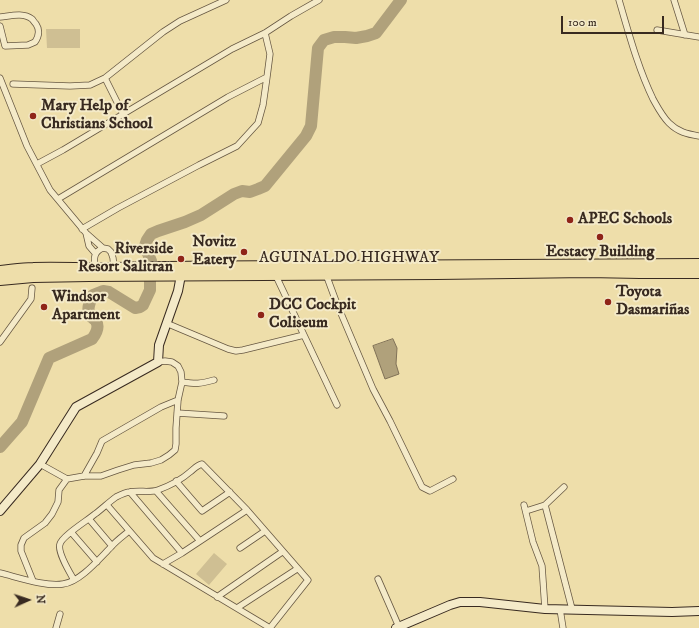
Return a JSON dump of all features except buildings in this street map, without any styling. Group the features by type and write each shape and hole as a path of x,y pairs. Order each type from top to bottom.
{"highway":[{"name":"AGUINALDO HIGHWAY","path":"162,271 181,275 276,270 699,264"},
{"name":"AGUINALDO HIGHWAY","path":"0,280 253,266 276,270"},
{"name":"AGUINALDO HIGHWAY","path":"0,271 34,268 114,268 141,271"},
{"name":"AGUINALDO HIGHWAY","path":"326,270 452,274 699,272"}],"street":[{"path":"13,84 70,86 90,85 105,78 163,32 180,21 226,0"},
{"path":"37,164 232,49 265,33 309,3 319,0"},
{"path":"619,0 638,61 659,111 669,123 683,133 699,136"},
{"path":"674,0 685,35"},
{"path":"0,17 16,15 25,16 32,19 38,27 39,36 35,42 28,45 3,48 0,26"},
{"path":"657,30 699,37"},
{"path":"84,231 185,172 237,146 258,123 263,105 270,54 265,33"},
{"path":"58,199 228,97 267,77"},
{"path":"0,78 27,146 50,190 84,231 103,248 111,252 114,268"},
{"path":"105,78 123,114"},
{"path":"84,231 90,246 95,253 95,268"},
{"path":"95,253 103,248"},
{"path":"276,270 277,278 337,405"},
{"path":"326,270 337,304 373,389 422,487 430,491 452,479"},
{"path":"158,362 160,345 166,323 178,291 181,275"},
{"path":"0,341 31,299 32,288"},
{"path":"166,323 228,349 236,350 243,350 304,334"},
{"path":"0,511 40,464 76,407 158,362 172,362 178,366 181,372 182,382 178,400 176,444 175,450 169,455 161,460 134,465 101,476 84,476 67,479 40,464"},
{"path":"182,382 198,384 214,380"},
{"path":"84,476 102,441 155,411 178,400"},
{"path":"177,413 224,416"},
{"path":"74,580 64,563 59,548 61,541 117,497 130,492 156,491 176,482 200,464 202,464 247,510 282,552 308,580 270,628 153,558 107,505"},
{"path":"33,581 21,551 21,545 24,538 45,523 52,514 58,502 60,490 67,479"},
{"path":"176,482 202,511 230,492"},
{"path":"526,512 545,505 564,487"},
{"path":"156,491 200,541"},
{"path":"130,492 182,553"},
{"path":"524,505 533,542 542,566 545,609"},
{"path":"545,505 572,609"},
{"path":"163,564 247,510"},
{"path":"89,519 112,546"},
{"path":"0,573 48,584 64,584 83,575 129,531"},
{"path":"240,548 265,531"},
{"path":"71,532 97,562"},
{"path":"217,597 282,552"},
{"path":"237,608 297,569"},
{"path":"378,579 398,627 460,602 480,602 545,609 699,612"},
{"path":"560,609 563,628"},
{"path":"56,628 60,614"}],"shaded area":[{"path":"46,29 80,29 80,48 47,48"},
{"path":"393,339 397,348 396,364 399,374 385,379 373,346"},
{"path":"214,553 227,564 209,585 196,574"}],"waterway":[{"path":"151,261 145,246 151,234 201,215 234,194 242,191 250,192 265,186 306,136 311,126 318,48 324,40 334,37 356,38 376,33 401,0"},
{"path":"0,447 22,422 49,358 92,339 95,335 98,328 97,324 88,311 93,295 103,291 109,292 135,308 140,307 143,305 150,290 150,278"}],"place":[{"name":"Mary Help of Christians School","path":"33,116"},
{"name":"APEC Schools","path":"570,220"},
{"name":"Ecstacy Building","path":"600,237"},
{"name":"Novitz Eatery","path":"244,252"},
{"name":"Riverside Resort Salitran","path":"181,259"},
{"name":"Toyota Dasmariñas","path":"608,302"},
{"name":"Windsor Apartment","path":"44,307"},
{"name":"DCC Cockpit Coliseum","path":"261,315"}]}
